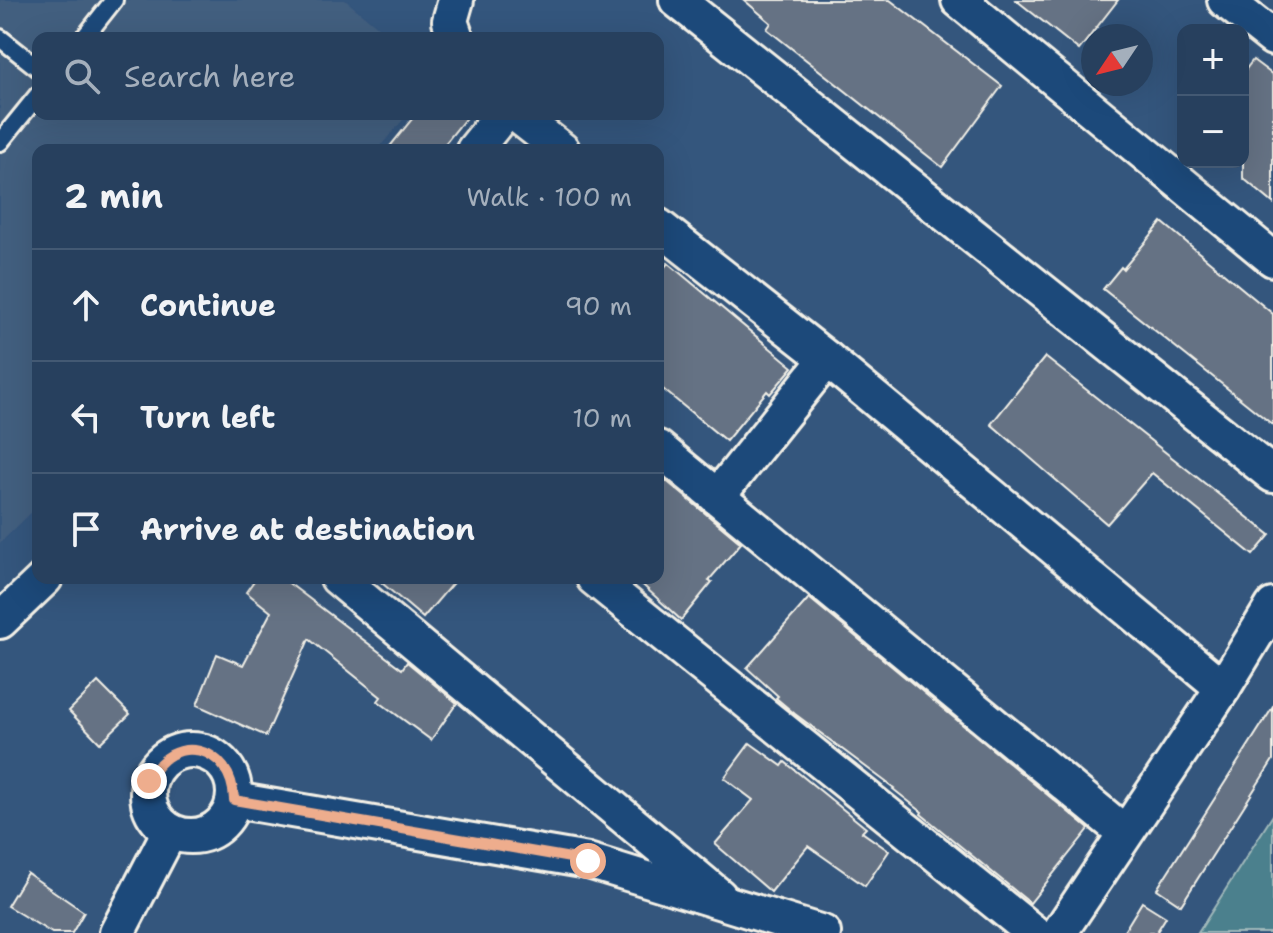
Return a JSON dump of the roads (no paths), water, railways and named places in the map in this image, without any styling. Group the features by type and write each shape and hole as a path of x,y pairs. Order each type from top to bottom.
{"street":[{"path":"454,32 450,21 456,0"},
{"path":"677,0 1273,475"},
{"path":"959,0 1273,259"},
{"path":"1243,6 1273,38"},
{"path":"479,144 498,120"},
{"path":"524,120 554,144"},
{"path":"664,231 827,359 1223,688"},
{"path":"717,497 827,359"},
{"path":"664,453 1125,833"},
{"path":"0,621 39,584"},
{"path":"345,584 730,906"},
{"path":"601,584 1034,933"},
{"path":"1059,933 1223,688 1273,606"},
{"path":"193,750 207,753 229,771 234,785 230,813 211,833 197,837 170,831 158,822 147,796 155,768 165,758 178,752 193,750"},
{"path":"234,800 588,861 823,933"},
{"path":"117,933 170,831"}],"lane":[{"path":"89,32 114,0"},
{"path":"0,38 32,63"},
{"path":"0,142 32,102"}]}
